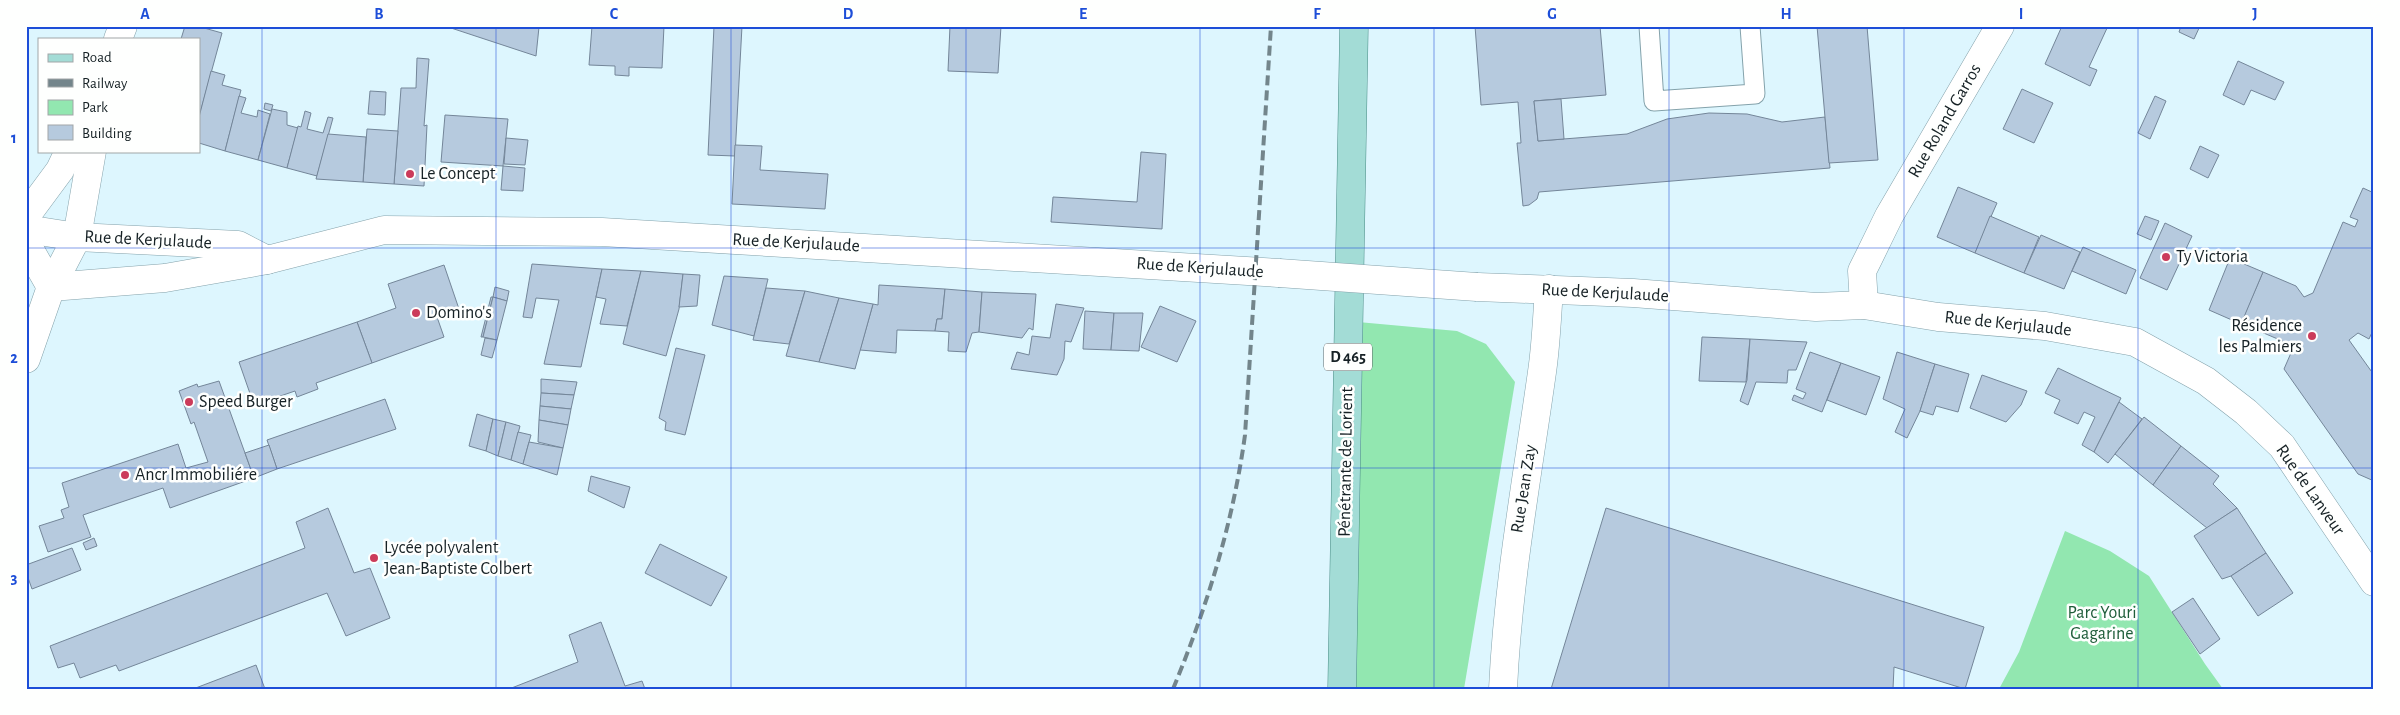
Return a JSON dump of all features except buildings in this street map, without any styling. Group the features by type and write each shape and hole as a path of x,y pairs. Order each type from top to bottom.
{"main road":[{"name":"Pénétrante de Lorient","path":"1342,689 1354,26"}],"street":[{"path":"118,38 123,26"},
{"name":"Rue Roland Garros","path":"1864,305 1862,271 1890,216 2000,26"},
{"path":"26,216 60,170 69,152"},
{"path":"38,285 77,236 92,152"},
{"name":"Rue de Kerjulaude","path":"26,229 77,236 238,245 266,260"},
{"name":"Rue de Kerjulaude","path":"38,285 165,278 266,260 384,230 593,232 1279,273 1477,287 1549,289 1816,307 1864,305 1938,317 2045,326 2135,342"},
{"path":"26,243 38,285 26,358"},
{"name":"Rue Jean Zay","path":"1504,689 1506,634 1517,533 1542,373 1549,289"},
{"name":"Rue de Lanveur","path":"2135,342 2206,381 2246,412 2282,446 2374,582"}],"lane":[{"path":"1649,26 1654,101 1755,94 1750,26"}],"green space":[{"path":"1358,322 1457,331 1486,344 1515,382 1464,689 1355,689"},
{"name":"Parc Youri Gagarine","path":"2065,531 2110,551 2149,576 2223,689 1999,689 2019,652"}],"railway":[{"path":"1173,689 1208,596 1226,532 1245,435 1271,26"}],"place":[{"name":"Le Concept","path":"410,174"},
{"name":"Ty Victoria","path":"2166,257"},
{"name":"Domino's","path":"416,313"},
{"name":"Résidence les Palmiers","path":"2312,336"},
{"name":"Speed Burger","path":"189,402"},
{"name":"Ancr Immobiliére","path":"125,475"},
{"name":"Lycée polyvalent Jean-Baptiste Colbert","path":"374,558"}]}
